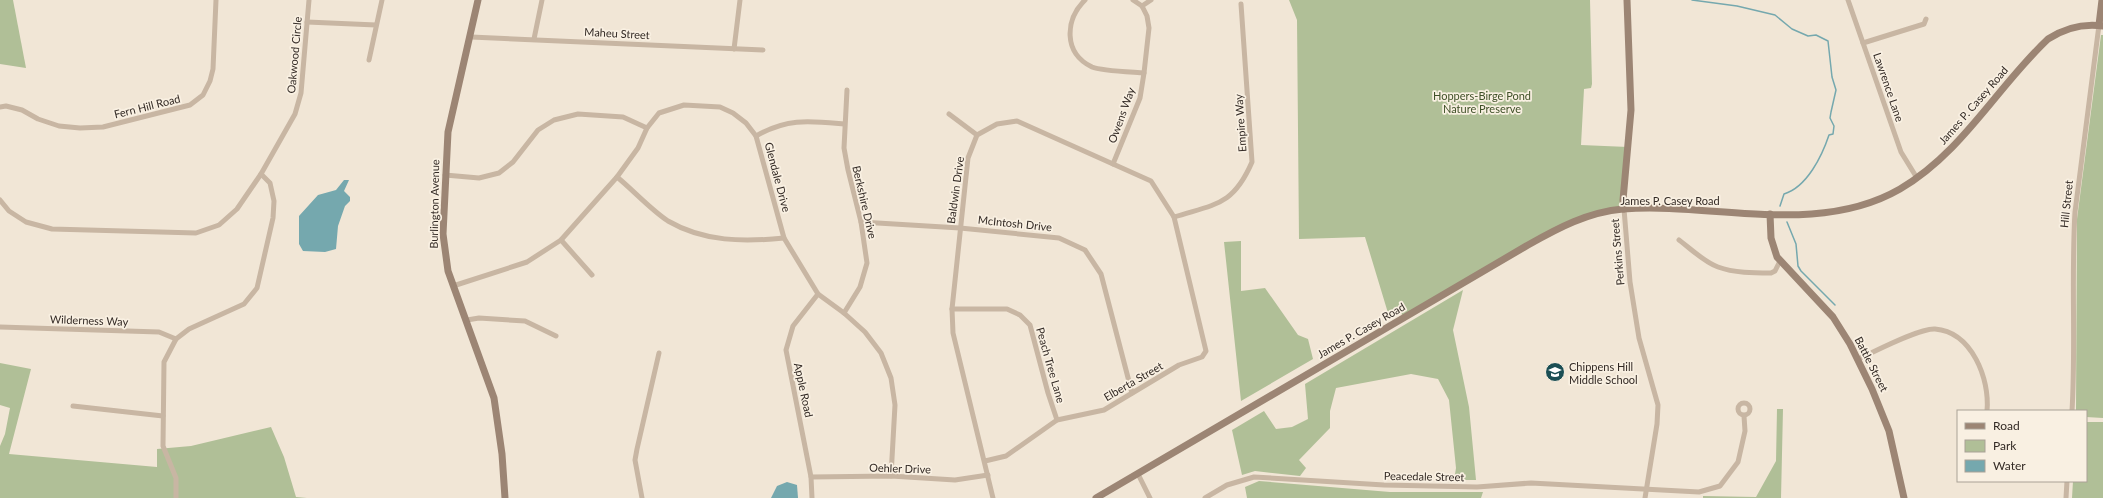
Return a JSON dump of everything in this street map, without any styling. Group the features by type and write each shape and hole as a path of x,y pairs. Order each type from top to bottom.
{"main road":[{"name":"Burlington Avenue","path":"478,0 448,132 443,234 445,258 453,286 467,320 495,403 502,454 504,498"},
{"name":"Perkins Street","path":"1624,209 1623,200 1631,110 1627,0"},
{"name":"Hill Street","path":"2101,25 2102,0"},
{"name":"James P. Casey Road","path":"1096,498 1550,232 1583,218 1624,209 1810,215 1852,209 1888,195 1917,178 1950,150 2048,39 2061,30 2077,26 2101,25"},
{"name":"Battle Street","path":"1770,214 1772,242 1780,261 1833,317 1858,359 1885,418 1904,498"}],"street":[{"name":"Fern Hill Road","path":"0,107 6,106 22,110 38,119 60,126 80,128 103,127 190,106 203,95 210,81 213,69 216,0"},
{"name":"Oakwood Circle","path":"260,174 290,125 302,93 309,0"},
{"path":"369,60 382,0"},
{"path":"534,39 542,0"},
{"path":"734,49 740,0"},
{"name":"Owens Way","path":"1085,0 1076,9 1070,22 1071,42 1077,56 1093,67 1144,73"},
{"path":"1133,0 1142,6 1150,0"},
{"name":"Lawrence Lane","path":"1848,0 1901,152 1917,178"},
{"name":"Empire Way","path":"1174,217 1217,204 1231,196 1244,181 1252,162 1241,4"},
{"name":"Owens Way","path":"1113,164 1140,98 1149,28 1147,16 1142,6"},
{"path":"1864,43 1924,24 1926,19"},
{"path":"307,22 376,25"},
{"name":"Hill Street","path":"2072,410 2075,329 2073,239 2075,212 2101,25"},
{"name":"Maheu Street","path":"471,36 763,50"},
{"name":"Berkshire Drive","path":"844,313 860,287 867,263 861,222 844,148 844,124 847,90"},
{"name":"Glendale Drive","path":"453,286 527,262 561,240 617,177 638,148 647,128 659,113 684,105 720,107 733,113 746,124 756,136 784,238 818,294 844,313 865,332 881,353 891,378 895,404 891,476"},
{"path":"445,175 479,178 499,173 513,162 538,130 554,120 578,114 623,118 647,128"},
{"path":"949,114 977,135 997,124 1018,121 1151,181 1174,217"},
{"path":"756,136 775,126 803,122 844,124"},
{"name":"Baldwin Drive","path":"977,135 968,158 952,309 953,333 993,498"},
{"path":"0,200 9,211 26,222 52,229 196,233 218,225 237,209 260,174 270,184 274,201 273,218 257,288 244,304 188,329 176,339 164,362 163,446 176,478 176,498"},
{"path":"617,177 668,220 701,235 747,241 784,238"},
{"name":"Perkins Street","path":"1624,209 1630,282 1639,338 1658,405 1657,424 1645,498"},
{"name":"Elberta Street","path":"984,461 1006,456 1057,420 1104,410 1179,365 1205,355 1206,346 1174,217"},
{"name":"McIntosh Drive","path":"861,222 960,228 1059,238 1085,250 1100,274 1132,393"},
{"path":"561,240 592,275"},
{"path":"1679,240 1714,265 1733,271 1771,273 1775,271 1780,261"},
{"name":"Apple Road","path":"812,498 811,477 786,350 793,326 818,294"},
{"name":"Peach Tree Lane","path":"952,309 1007,309 1020,315 1030,325 1048,393 1057,420"},
{"path":"467,320 494,318 525,321 556,336"},
{"name":"Wilderness Way","path":"0,327 159,332 176,339"},
{"path":"1858,359 1915,334 1934,329 1953,334 1970,351 1982,373 1988,399 1987,410"},
{"path":"642,498 635,460 659,353"},
{"path":"73,406 163,416"},
{"name":"Peacedale Street","path":"1205,498 1227,485 1254,477 1384,485 1477,487 1531,482 1699,492 1720,486 1738,462 1745,431 1744,416"},
{"path":"1138,474 1150,498"},
{"name":"Oehler Drive","path":"811,477 891,476 955,480 988,475"},
{"path":"2066,498 2067,482"}],"green space":[{"path":"0,0 13,0 26,68 0,64"},
{"name":"Hoppers-Birge Pond Nature Preserve","path":"1289,0 1590,0 1592,84 1591,88 1584,89 1581,145 1628,147 1624,209 1583,217 1403,318 1399,307 1388,313 1365,237 1299,239 1297,20"},
{"path":"2101,35 2103,35 2103,418 2087,417 2087,410 2076,410 2077,219"},
{"path":"1241,241 1241,291 1265,288 1298,335 1308,339 1313,359 1241,401 1224,242"},
{"path":"1463,290 1453,330 1469,407 1476,480 1454,480 1456,468 1449,400 1438,379 1411,374 1336,388 1330,411 1330,428 1299,460 1306,468 1300,476 1255,471 1242,475 1232,430 1264,411 1276,429 1292,427 1308,419 1305,384"},
{"path":"0,363 31,369 9,454 157,467 157,449 191,446 271,427 284,457 296,497 307,498 0,498 0,446 5,434 10,408 0,405"},
{"path":"1777,409 1783,409 1781,498 1703,498 1703,496 1756,497 1776,461"},
{"path":"2087,422 2103,422 2103,498 2072,498 2073,482 2087,482"},
{"path":"1259,481 1390,492 1483,492 1481,498 1247,498 1245,487"}],"water":[{"path":"344,180 349,180 344,191 350,197 350,201 345,206 338,226 336,249 325,252 303,251 299,244 299,216 318,195 336,190"},
{"path":"787,482 797,485 798,498 771,498 777,486"}],"waterway":[{"path":"1692,0 1737,6 1775,15 1792,29 1808,36 1816,35 1828,41 1832,77 1836,90 1830,118 1834,126 1833,134 1829,135 1818,161 1812,170 1800,185 1784,194 1780,206"},
{"path":"1787,222 1796,244 1798,266 1801,271 1835,305"}],"place":[{"name":"Chippens Hill Middle School","path":"1555,372"}]}
